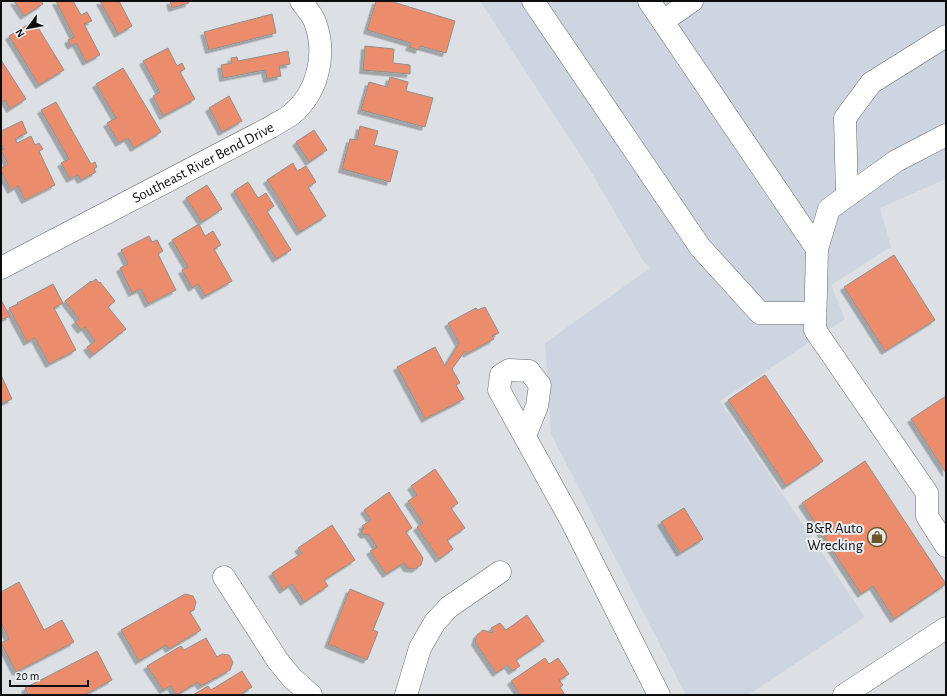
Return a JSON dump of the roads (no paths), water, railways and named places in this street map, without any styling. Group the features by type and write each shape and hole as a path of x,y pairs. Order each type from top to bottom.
{"street":[{"name":"Southeast River Bend Drive","path":"1,268 271,127 291,115 303,103 313,88 320,63 321,46 314,21 301,1"},
{"path":"533,1 700,247 755,308 760,313 815,313"},
{"path":"650,1 817,249"},
{"path":"663,21 692,1"},
{"path":"847,195 845,118 871,83 946,36"},
{"path":"946,135 896,161 829,209 817,249 815,330 927,494 928,516 946,546"},
{"path":"525,436 573,524 659,695"},
{"path":"406,695 420,648 435,622 449,607 500,572"},
{"path":"224,577 278,661 292,678 311,695"},
{"path":"844,695 946,628"}],"place":[{"name":"B&R Auto Wrecking","path":"877,537"}]}
